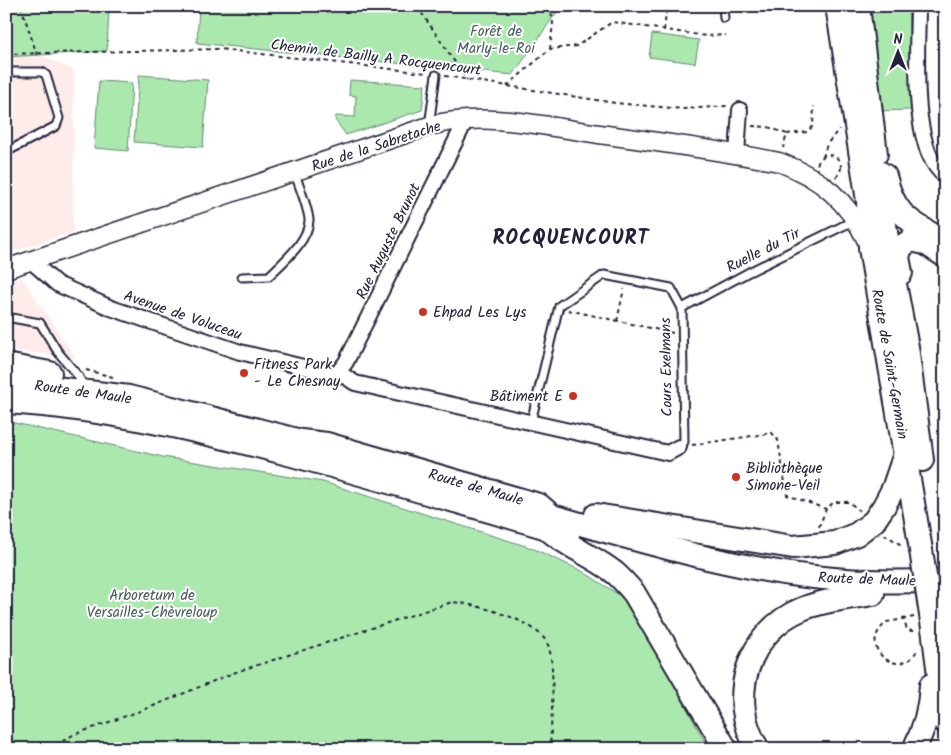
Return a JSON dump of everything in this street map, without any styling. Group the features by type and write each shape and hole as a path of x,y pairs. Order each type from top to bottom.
{"main road":[{"name":"Route de Saint-Germain","path":"837,6 868,201 870,248 906,452 921,550 945,608"},
{"name":"Route de Saint-Germain","path":"858,6 889,253 907,348 925,634 936,662 945,722"},
{"path":"879,172 885,176 894,205 905,218 945,242"},
{"path":"907,348 911,330 898,257 901,247 911,240 919,240 945,256"},
{"path":"6,365 83,384"},
{"name":"Route de Maule","path":"6,382 83,384 301,441 327,444 539,506 552,516 733,565 835,580 884,582 945,581"},
{"name":"Route de Maule","path":"6,402 135,418 194,429 380,479 629,552 730,577 816,590 873,594 945,593"},
{"path":"539,506 783,546 810,547 835,543 857,534 874,520 893,489 906,452"},
{"path":"546,528 565,543 588,555 615,573 634,593 726,749"},
{"path":"758,749 745,723 743,704 743,682 749,662 757,646 783,619 803,609 873,594"},
{"path":"914,749 923,732 929,710 931,674 936,662"}],"street":[{"path":"918,6 919,123 926,151 937,170 945,176"},
{"path":"737,154 740,110"},
{"name":"Rue de la Sabretache","path":"6,269 429,126 466,120 507,121 737,154 779,162 800,170 818,181 857,219"},
{"name":"Rue Auguste Brunot","path":"336,374 346,362 466,120"},
{"path":"857,219 870,248"},
{"name":"Avenue de Voluceau","path":"31,261 57,284 112,308 240,352 336,374"},
{"path":"336,374 346,376 356,383 668,453 679,447"}],"lane":[{"path":"723,6 724,18"},
{"path":"6,72 42,72 46,76 59,118 56,126 6,152"},
{"path":"429,126 436,75"},
{"path":"242,277 269,276 295,250 306,231 309,220 295,172"},
{"name":"Ruelle du Tir","path":"682,308 857,219"},
{"name":"Cours Exelmans","path":"558,308 604,275 671,288 682,308 684,442 679,447"},
{"path":"531,422 558,308"},
{"path":"6,317 40,322 58,352 83,384"}],"path":[{"path":"21,6 37,55"},
{"path":"22,10 26,6"},
{"path":"417,6 467,80"},
{"path":"550,6 553,23 550,49"},
{"path":"664,30 667,6"},
{"path":"507,86 550,49 578,46 612,22 706,36 726,35"},
{"name":"Chemin de Bailly A Rocquencourt","path":"6,54 37,55 219,49 436,75 615,103 683,109 730,106 740,110"},
{"path":"739,126 768,128 786,134 807,132 813,126 814,106"},
{"path":"823,157 831,155 838,159 840,166 836,176 828,178 819,173 818,162 823,157 827,144 842,125"},
{"path":"782,152 786,134"},
{"path":"617,321 626,279"},
{"path":"558,308 682,335"},
{"path":"679,447 772,434 778,440 787,495 826,509 834,502 844,501 853,504 863,514"},
{"path":"882,533 921,550"},
{"path":"49,749 73,735 151,707 233,673 452,602 485,607 535,630 548,644 551,659 552,713 550,749"},
{"path":"918,647 911,659 905,662 892,662 881,656 875,641 882,625 903,617 904,627 911,632 925,634"}],"shaded area":[{"path":"42,56 74,70 73,232 6,254 6,57"},
{"path":"22,278 76,358 6,350 6,283"}],"green space":[{"path":"6,6 109,6 107,51 6,57"},
{"name":"Forêt de Marly-le-Roi","path":"199,6 561,6 513,75 197,43"},
{"path":"864,6 908,6 912,110 874,111"},
{"path":"652,34 699,40 695,63 649,57"},
{"path":"139,75 208,80 203,147 134,142"},
{"path":"350,80 425,85 422,110 346,135 335,120 336,116 355,117 356,96 349,95"},
{"path":"99,81 132,83 128,151 94,148"},
{"name":"Arboretum de Versailles-Chèvreloup","path":"6,421 163,457 323,482 532,548 582,571 627,600 709,749 6,749"}],"place":[{"name":"Ehpad Les Lys","path":"423,312"},
{"name":"Fitness Park - Le Chesnay","path":"244,373"},
{"name":"Bâtiment E","path":"573,396"},
{"name":"Bibliothèque Simone-Veil","path":"736,477"}],"district":[{"name":"ROCQUENCOURT","path":"571,237"}]}
